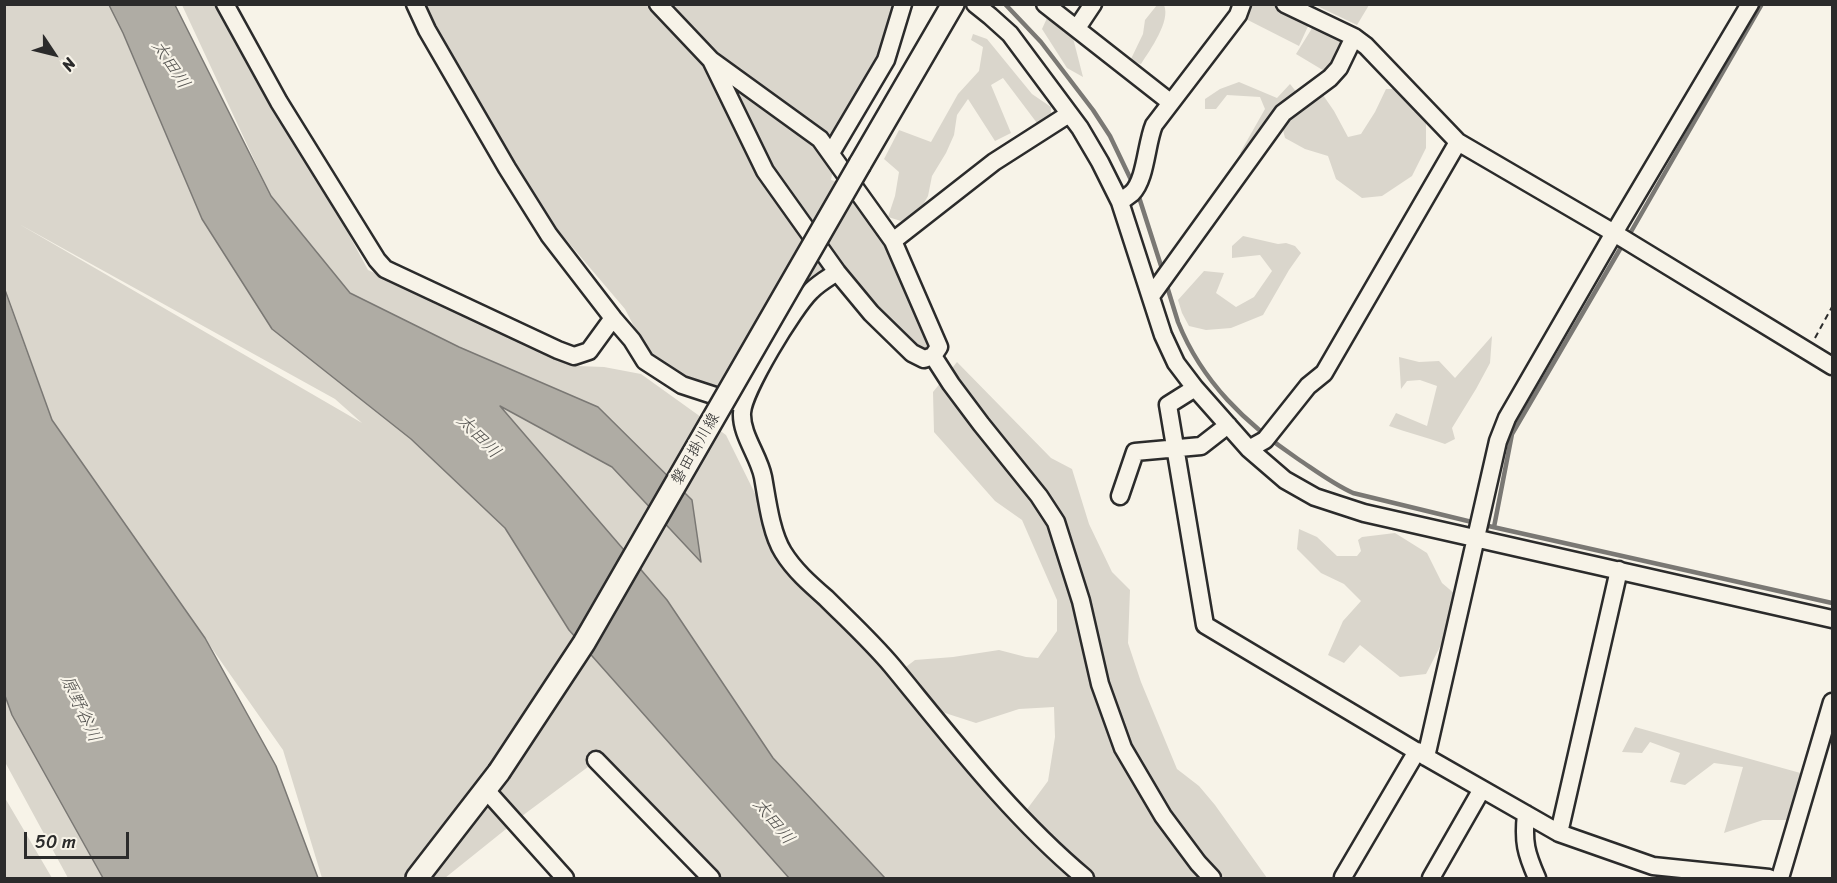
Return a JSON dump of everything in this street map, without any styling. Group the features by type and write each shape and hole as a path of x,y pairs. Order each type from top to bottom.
{"main road":[{"name":"磐田掛川線","path":"417,879 499,772 584,643 953,4"}],"street":[{"path":"225,4 279,102 376,260 385,269 574,356 589,351 613,318"},
{"path":"415,4 427,30 507,168 549,234 632,340 645,361 682,385 744,405"},
{"path":"658,4 711,60 820,139 831,153 893,241 939,347 933,356 924,359 912,353 871,313 837,273 765,171 711,60"},
{"path":"831,153 886,60 903,4"},
{"path":"975,4 994,10 1080,128 1100,162 1120,202 1163,335 1176,363 1249,449 1285,480 1315,497 1364,513 1833,619"},
{"path":"1045,4 1170,102"},
{"path":"1077,28 1093,4"},
{"path":"1120,202 1132,193 1139,183 1154,124 1238,15 1242,4"},
{"path":"1285,4 1354,37 1366,46 1458,142 1614,233 1833,366"},
{"path":"1343,877 1421,754 1498,441 1507,418 1750,4"},
{"path":"1150,297 1283,113 1330,78 1339,68 1354,37"},
{"path":"893,241 994,162 1069,114"},
{"path":"1249,449 1265,440 1308,386 1324,373 1458,142"},
{"path":"837,273 809,292 786,325 747,393 742,413 746,432 761,469 771,521 782,550 801,574 877,648 1006,802 1068,865 1085,879"},
{"path":"933,356 951,384 1039,496 1056,522 1081,601 1100,684 1124,748 1163,816 1212,879"},
{"path":"1195,388 1168,405 1204,625 1559,833 1653,866 1769,879"},
{"path":"1120,496 1135,452 1201,446 1228,425"},
{"path":"1559,833 1619,570"},
{"path":"1780,879 1833,702"},
{"path":"596,760 711,879"},
{"path":"1431,879 1482,789"},
{"path":"481,796 565,879"},
{"path":"1526,814 1524,835 1527,855 1537,879"}],"path":[{"path":"1808,350 1833,307"}],"shaded area":[{"path":"5,5 109,5 202,219 411,439 505,528 569,630 789,878 719,878 596,761 445,878 322,878 283,750 52,420 5,287","holes":["19,224 335,399 362,423"]},
{"path":"182,5 225,5 368,270 577,366 604,367 641,374 726,435 786,556 1025,812 1048,781 1055,737 1054,707 1019,709 976,723 942,712 909,687 898,673 915,660 999,650 1038,658 1057,631 1057,600 1022,520 995,501 934,432 933,392 957,362 1051,458 1072,469 1089,524 1112,572 1130,590 1128,643 1141,682 1177,769 1199,786 1215,805 1267,878 1226,878 1198,863 1196,878 885,878 773,758 667,600 498,405 612,467 701,561 692,500 459,347 350,293 271,196"},
{"path":"419,5 656,5 737,96 659,5 895,5 879,71 839,140 831,180 869,192 939,347 924,359 837,272 712,395 656,369 625,309 539,208"},
{"path":"1157,5 1164,5 1165,19 1162,27 1141,64 1130,61 1143,34 1145,20"},
{"path":"1246,5 1273,5 1310,22 1299,46 1238,15"},
{"path":"1315,5 1369,5 1357,25"},
{"path":"1047,18 1072,34 1083,77 1067,68 1042,29"},
{"path":"1314,25 1346,43 1331,75 1296,54"},
{"path":"973,34 987,39 1032,94 1051,107 1051,119 1043,131 1003,78 991,85 1011,133 995,141 968,99 957,115 954,135 932,176 928,196 919,212 901,221 888,217 895,196 899,172 884,159 899,130 931,142 958,94 979,71 983,47 971,40"},
{"path":"1239,82 1277,98 1290,84 1298,94 1246,157 1240,153 1265,109 1260,97 1227,95 1216,109 1205,109 1205,99 1220,89"},
{"path":"1386,89 1399,89 1426,118 1426,148 1412,176 1382,196 1362,198 1336,179 1328,156 1305,149 1285,138 1282,126 1296,103 1323,95 1348,137 1361,134"},
{"path":"1243,236 1278,244 1286,243 1295,246 1301,253 1263,315 1231,328 1206,330 1189,326 1178,300 1204,271 1224,273 1216,293 1236,307 1254,297 1272,271 1260,255 1232,258 1232,246"},
{"path":"1492,336 1490,363 1452,428 1455,439 1445,444 1389,426 1396,413 1427,426 1437,386 1420,380 1407,381 1401,389 1399,357 1419,362 1439,361 1455,378"},
{"path":"1299,529 1317,537 1337,556 1357,556 1361,551 1358,540 1362,537 1395,533 1427,553 1442,583 1455,594 1443,641 1426,674 1400,677 1360,645 1344,663 1328,655 1343,621 1361,601 1344,584 1321,573 1297,549"},
{"path":"4,693 107,878 68,878 5,762"},
{"path":"1635,727 1804,774 1798,820 1763,820 1724,833 1743,767 1714,763 1685,785 1670,782 1680,753 1650,742 1642,753 1622,752"},
{"path":"5,798 52,878 5,878"}],"water":[{"name":"太田川","path":"109,5 175,5 271,196 350,293 459,347 598,407 692,500 701,562 612,467 500,406 667,600 773,758 885,878 789,878 569,630 505,528 411,439 272,329 202,219"},
{"name":"原野谷川","path":"4,287 52,420 205,638 276,766 318,878 103,878 12,715 4,693"}],"waterway":[{"path":"1005,4 1041,42 1093,110 1110,136 1133,184"},
{"path":"1628,237 1762,4"},
{"path":"1138,194 1163,272"},
{"path":"1494,527 1512,434 1623,244"},
{"path":"1166,283 1178,322 1200,364 1228,400 1279,446 1338,486 1353,493 1476,523"},
{"path":"1484,525 1832,603"}]}
